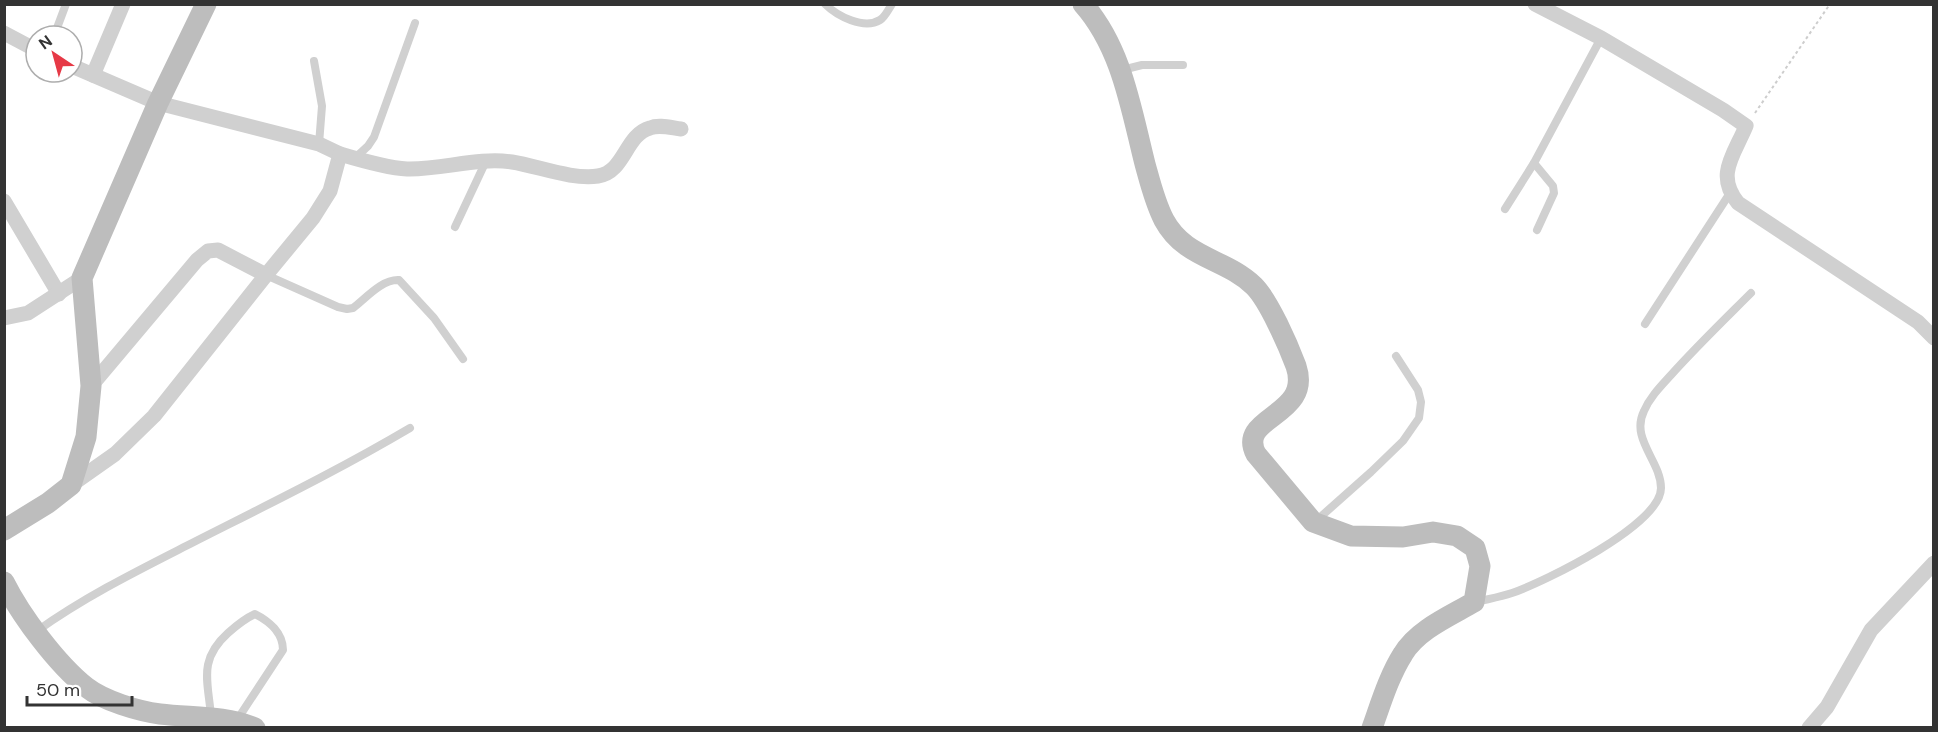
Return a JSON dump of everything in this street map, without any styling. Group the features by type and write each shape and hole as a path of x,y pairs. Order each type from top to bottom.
{"street":[{"path":"93,75 123,4"},
{"path":"71,485 86,437 91,386 82,278 158,103 206,4"},
{"path":"1535,4 1601,38 1746,126 1726,174 1726,184 1738,203 1917,322 1934,338"},
{"path":"1091,7 1121,71 1151,188 1164,220 1178,241 1196,254 1236,273 1254,287 1271,311 1296,368 1299,384 1293,400 1258,428 1252,436 1251,445 1256,454 1313,522 1351,536 1403,537 1433,532 1457,536 1475,548 1480,566 1474,602 1424,633 1403,653 1372,728"},
{"path":"4,33 24,44"},
{"path":"84,71 158,103 319,144 348,156 406,169 486,161 512,162 558,172 596,176 606,174 615,168 642,131 658,126 681,129"},
{"path":"4,530 48,503 115,454 154,416 313,218 348,156"},
{"path":"4,201 59,294"},
{"path":"91,386 197,260 208,251 218,250 266,275"},
{"path":"4,318 28,313 82,278"},
{"path":"1809,728 1827,707 1870,630 1934,563"},
{"path":"4,582 35,632 87,688 111,701 158,713 212,716 245,724"}],"lane":[{"path":"58,24 66,4"},
{"path":"825,4 832,11 857,22 872,23 884,17 891,4"},
{"path":"348,156 368,146 374,137 415,23"},
{"path":"1504,209 1534,163 1601,38"},
{"path":"314,61 321,106 319,144"},
{"path":"1121,71 1142,65 1183,65"},
{"path":"454,227 486,161"},
{"path":"1534,163 1553,186 1554,193 1536,230"},
{"path":"1645,324 1730,193"},
{"path":"266,275 338,308 347,309 353,308 384,284 392,280 399,280 434,318 463,359"},
{"path":"1474,602 1512,593 1575,563 1641,521 1654,507 1661,492 1660,478 1643,442 1640,426 1643,412 1654,394 1698,345 1751,293"},
{"path":"1313,522 1403,441 1419,418 1421,402 1418,390 1396,356"},
{"path":"35,632 65,611 127,576 330,473 410,428"},
{"path":"212,716 207,668 209,655 220,640 244,619 255,614 276,630 283,640 283,650 245,724"}],"path":[{"path":"1746,126 1830,4"}]}
